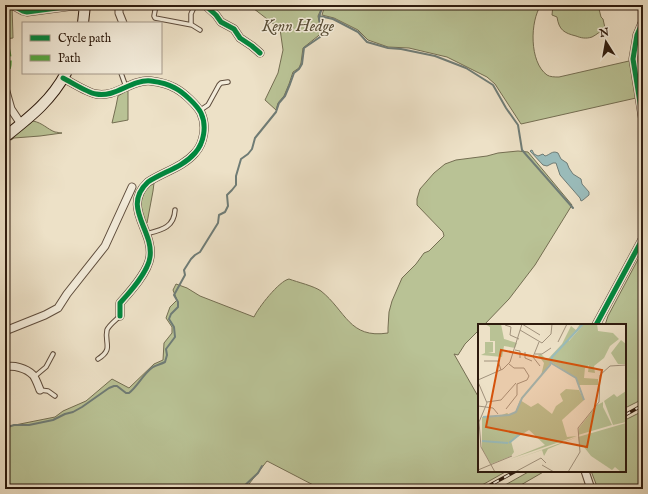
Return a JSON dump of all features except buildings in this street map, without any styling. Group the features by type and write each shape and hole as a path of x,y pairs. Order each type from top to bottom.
{"street":[{"path":"119,5 119,12 123,22"},
{"path":"207,5 207,7 216,14 220,21 234,29 240,38 260,53"},
{"path":"14,6 26,12 72,6 85,6 83,22"},
{"path":"643,21 637,36 633,59 643,121"},
{"path":"5,137 41,108 65,75 92,93 96,94 113,93 134,83 164,80 189,99 200,111 204,130 202,141 196,151 184,162 148,182 140,193 137,205 149,243 150,256 148,264 138,280 120,303 120,316"},
{"path":"5,88 10,108 21,124"},
{"path":"5,331 45,315 58,308 67,294 105,246 132,186"},
{"path":"597,324 643,238"},
{"path":"5,367 16,366 31,373 40,390"},
{"path":"585,472 591,489"}],"lane":[{"path":"119,5 128,5"},
{"path":"156,5 155,18 191,24 200,30"},
{"path":"191,24 191,15 195,5"},
{"path":"121,74 126,87"},
{"path":"200,111 208,105 219,84 228,82"},
{"path":"146,234 165,228 169,225 175,217 175,210"},
{"path":"98,359 103,356 107,350 108,329 120,316"},
{"path":"34,377 46,367 53,354"},
{"path":"40,390 48,391 55,396"}],"green space":[{"path":"5,5 12,5 13,38 5,39"},
{"name":"Kenn Hedge","path":"249,5 285,5 291,9 293,5 323,5 318,16 321,33 303,48 299,68 293,72 284,96 278,103 276,110 265,100 278,73 283,50 280,29"},
{"path":"325,5 541,5 537,12 535,21 533,41 537,61 541,69 547,75 551,77 559,77 629,61 631,63 636,98 521,124 495,84 487,77 447,57 409,48 388,47 368,40 358,30 334,18 322,15"},
{"path":"553,5 598,5 605,28 594,36 588,38 568,34 559,25 557,17 552,15"},
{"path":"128,90 128,120 112,123 118,96"},
{"path":"33,121 40,123 55,132 62,133 14,138 11,140 16,134"},
{"path":"518,151 528,152 572,205 535,265 509,299 485,324 478,324 478,331 465,344 458,355 454,354 478,396 478,472 505,472 475,489 321,489 267,461 244,489 5,489 5,427 55,417 63,411 86,401 112,379 129,388 154,364 163,360 164,343 172,333 172,327 166,318 170,307 177,300 173,290 176,284 187,288 200,296 254,317 264,302 275,290 289,279 321,291 356,328 375,334 388,333 389,312 402,278 416,264 424,253 429,251 444,236 443,232 417,205 420,189 434,173 445,164 456,160"},
{"path":"154,183 146,224 142,212 141,201 146,190"},
{"path":"643,250 643,399 626,408 626,324 605,324 608,316"},
{"path":"643,411 643,489 598,489 591,472 626,472 626,420"},
{"path":"528,472 543,472 514,489 498,489"}],"water":[{"path":"532,150 534,154 538,156 543,154 545,156 553,152 558,153 561,159 567,163 573,174 581,179 582,184 589,192 589,195 581,201 560,175 556,163 547,166 543,165 530,151"}],"waterway":[{"path":"5,428 14,425 29,425 53,420 82,407 114,386 117,386 126,393 129,393 149,370 165,362 167,355 166,349 175,337 174,327 169,319 171,314 178,307 178,302 174,295 185,275 184,270 191,259 200,252 218,223 219,215 225,212 228,206 227,195 236,185 236,176 241,159 252,149 255,138 276,112 279,103 285,96 294,73 302,64 304,48 320,37 322,33 319,17 323,5"},
{"path":"319,16 333,19 358,32 367,42 388,48 435,56 466,68 493,85 518,125 522,150 573,208"},
{"path":"241,489 258,473 262,466"},
{"path":"228,489 232,487 238,489"}],"railway":[{"path":"626,414 643,405"},
{"path":"483,489 514,472"}],"marked path":[{"path":"5,37 10,62 8,72 5,76"}],"cycle path":[{"path":"207,5 207,7 221,22 234,29 240,38 260,53"},
{"path":"14,6 27,12 72,6 85,7"},
{"path":"643,21 637,35 633,59 643,121"},
{"path":"63,78 89,92 103,95 144,81 163,83 175,88 186,96 199,110 203,118 204,134 201,144 195,153 179,166 148,182 140,191 137,200 138,210 140,219 148,237 150,257 149,263 143,275 120,303 120,316"},
{"path":"597,324 643,238"}]}
